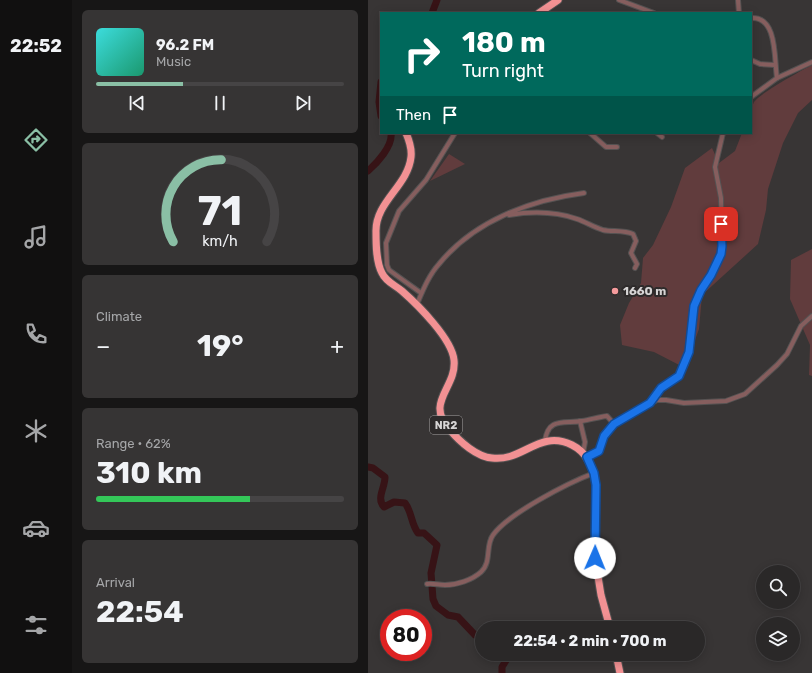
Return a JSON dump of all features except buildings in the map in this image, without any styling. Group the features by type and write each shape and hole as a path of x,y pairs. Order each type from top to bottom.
{"highway":[{"path":"540,12 558,0"},
{"name":"NR2","path":"406,134 411,156 402,180 388,199 376,220 376,245 382,273 386,280 417,304 447,344 454,360 453,374 444,392 439,408 444,422 450,430 474,451 491,458 502,458 545,441 565,442 577,448 585,455"},
{"path":"585,455 594,473 596,512 595,558 601,595 608,621"},
{"path":"617,661 620,673"}],"street":[{"path":"619,0 651,12"},
{"path":"738,0 739,12"},
{"path":"752,18 759,18 770,29 777,78"},
{"path":"752,60 760,64 775,65"},
{"path":"752,96 777,78 812,62"},
{"path":"422,293 389,270 387,265 386,243 399,211 426,180 454,134"},
{"path":"591,134 606,147 617,147"},
{"path":"658,134 662,137"},
{"path":"650,403 661,388 679,376 686,364 692,334 694,306 721,254 721,198 715,167 723,134"},
{"path":"417,304 431,275 448,253 478,230 501,216 548,200 584,193"},
{"path":"501,216 532,211 542,211 577,219 605,230 629,232 633,234 636,241 631,253 636,264 636,268"},
{"path":"580,421 585,442 585,455 599,451 604,436 614,424 650,403 663,400 684,403 726,401 745,394 787,354 801,326 812,316"},
{"path":"545,441 546,435 552,425 558,423 606,416 614,424"},
{"path":"430,584 447,585 462,582 481,572 486,566 490,542 493,535 506,523 576,480 594,473"}],"shaded area":[{"path":"812,65 812,100 798,113 783,143 768,189 766,210 758,244 702,295 699,329 685,368 654,352 622,345 620,325 629,303 641,283 643,258 653,245 671,207 685,168 712,148 719,163 735,151 742,134 752,134 752,106 754,102 772,88"},
{"path":"449,154 465,164 430,181"},
{"path":"812,249 812,376 809,375 810,345 790,299 791,260"}],"waterway":[{"path":"432,12 437,0"},
{"path":"380,92 380,109"},
{"path":"368,171 380,159 387,149 390,143 391,134"},
{"path":"368,467 373,468 385,477 381,496 384,507 394,502 405,503 418,533 424,533 437,545 431,573 433,599 436,606 448,615 458,617 475,635"},
{"path":"502,673 502,667 506,661"}],"place":[{"name":"1660 m","path":"615,291"}],"route":[{"path":"595,558 596,485 594,473 587,457 599,451 604,436 618,420 650,403 661,388 679,376 686,364 692,334 694,306 701,290 711,275 713,268 719,261 721,254 721,224"}]}
